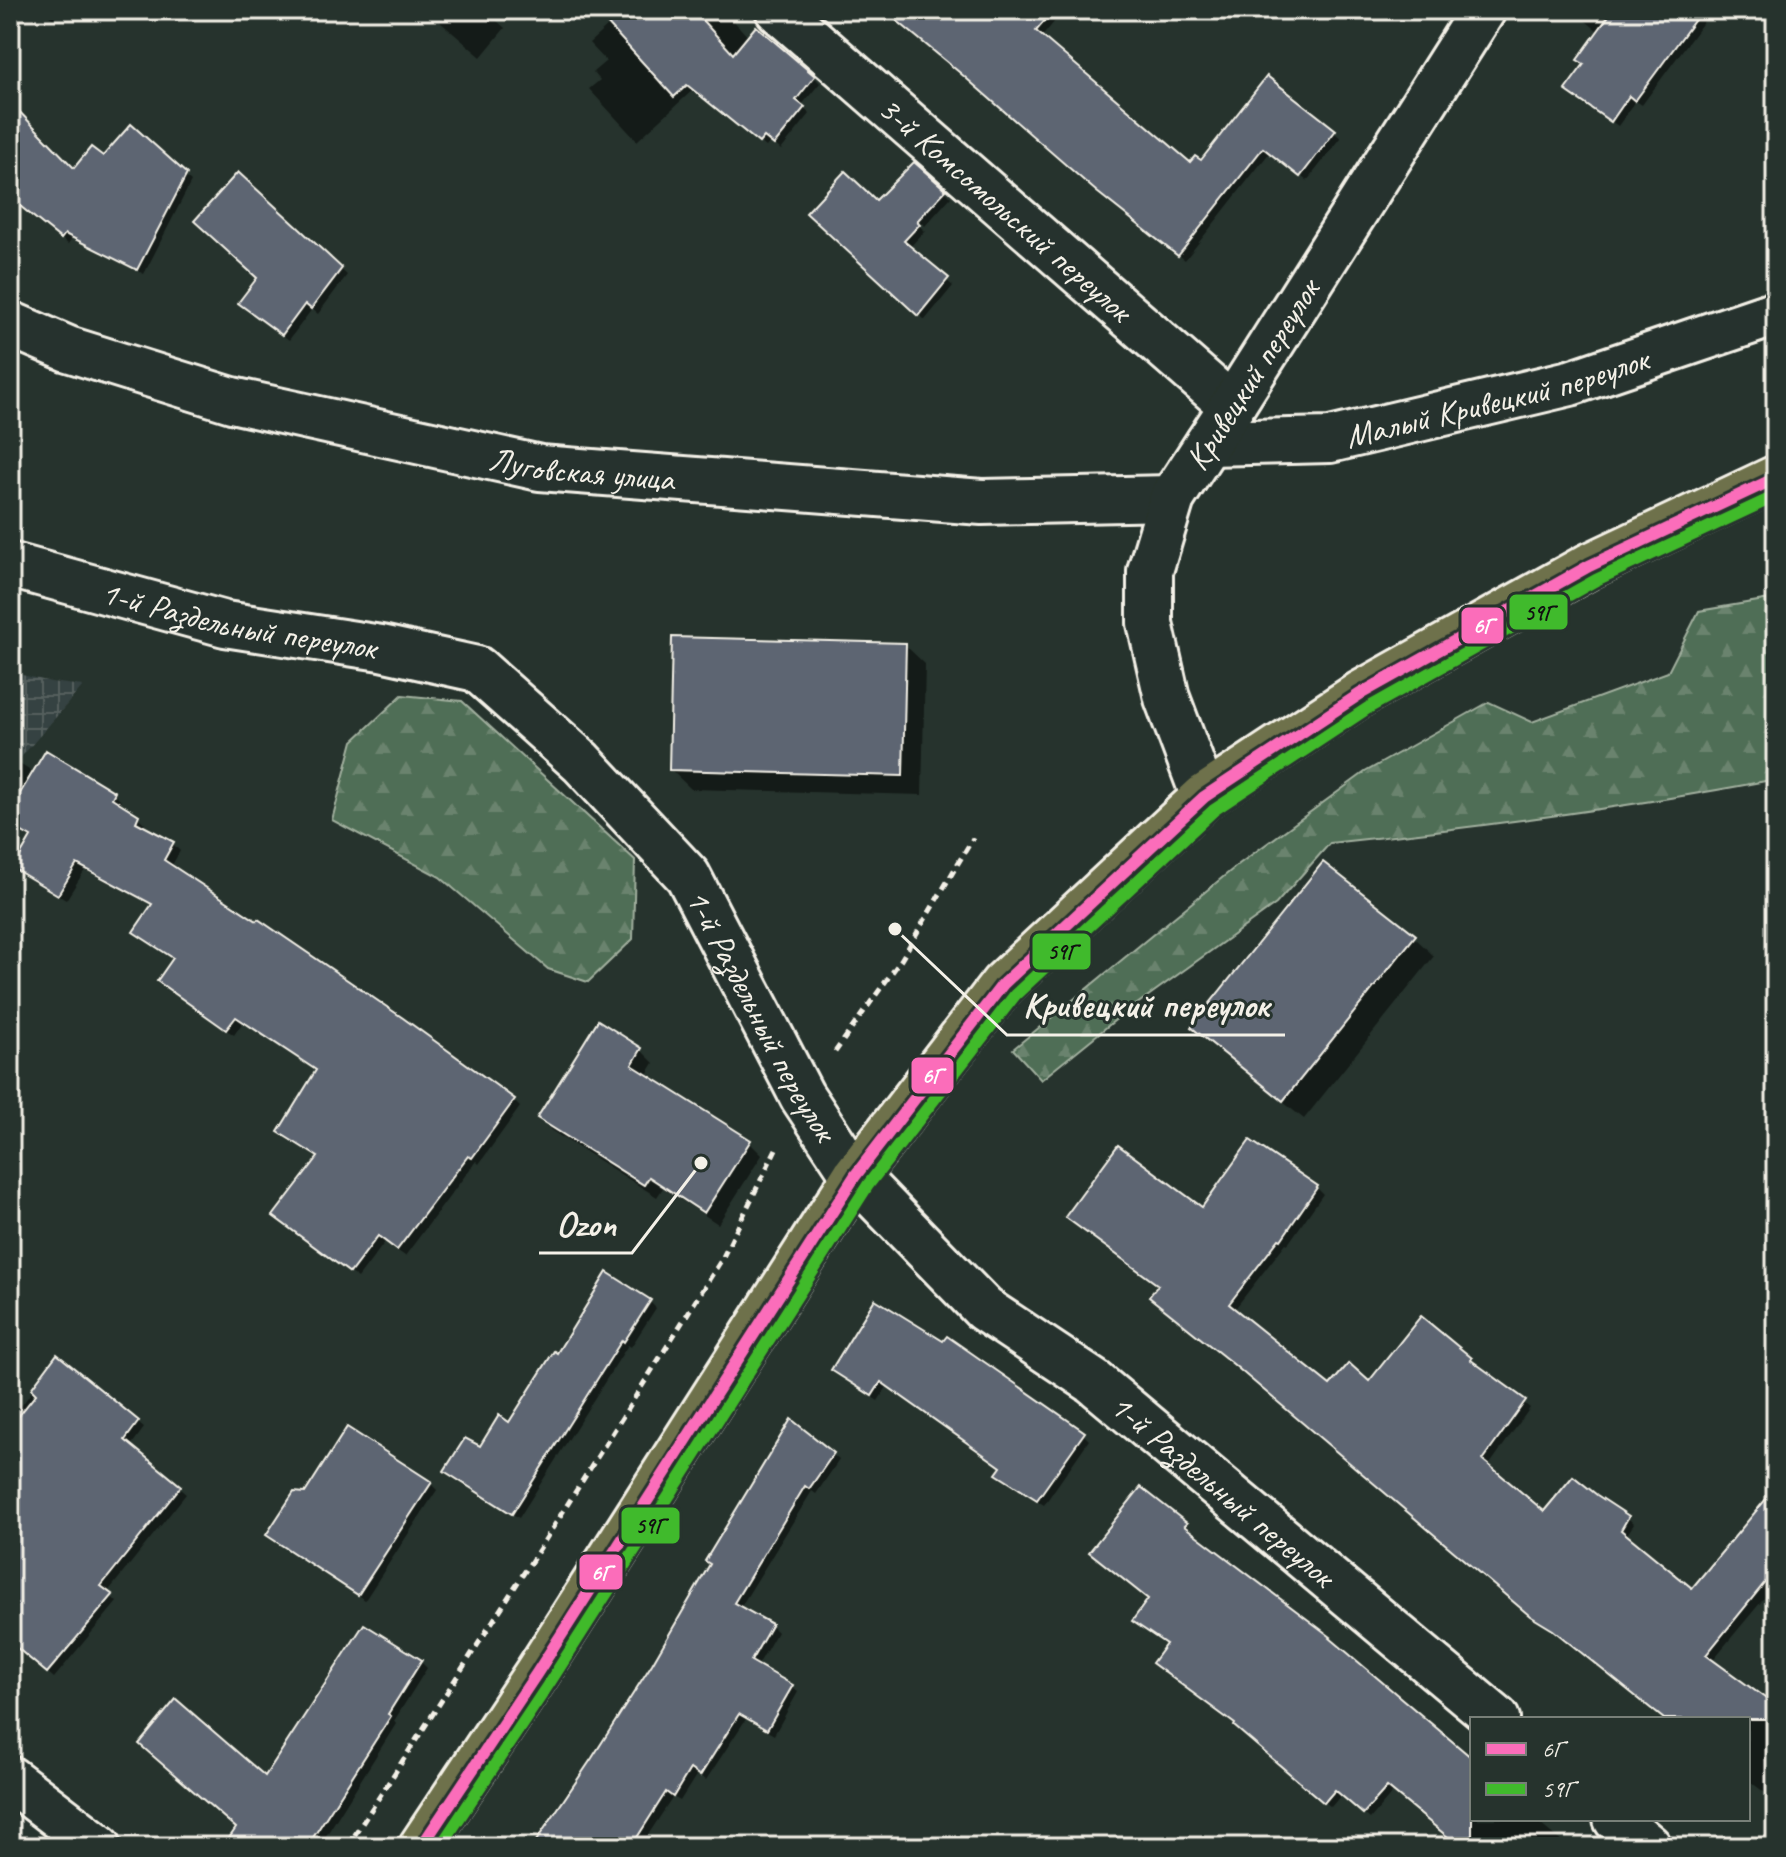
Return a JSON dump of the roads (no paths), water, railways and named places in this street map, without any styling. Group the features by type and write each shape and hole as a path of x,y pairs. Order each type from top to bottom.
{"main road":[{"path":"421,1847 537,1673 855,1176 1003,984 1204,797 1360,694 1589,566 1776,478"}],"street":[{"name":"3-й Комсомольский переулок","path":"778,10 1232,406"},
{"name":"Кривецкий переулок","path":"1204,797 1167,698 1150,623 1150,571 1172,498 1483,10"},
{"name":"Малый Кривецкий переулок","path":"1208,443 1330,440 1570,383 1776,313"},
{"name":"Луговская улица","path":"10,324 68,349 232,400 540,468 982,502 1172,498"},
{"name":"1-й Раздельный переулок","path":"10,565 225,624 381,648 477,669 581,762 688,876 802,1096 855,1176 984,1309 1094,1382 1495,1717"},
{"path":"10,1779 99,1847"},
{"path":"1618,1821 1649,1847"}],"place":[{"name":"Кривецкий переулок","path":"895,929"},
{"name":"Ozon","path":"701,1163"}]}
